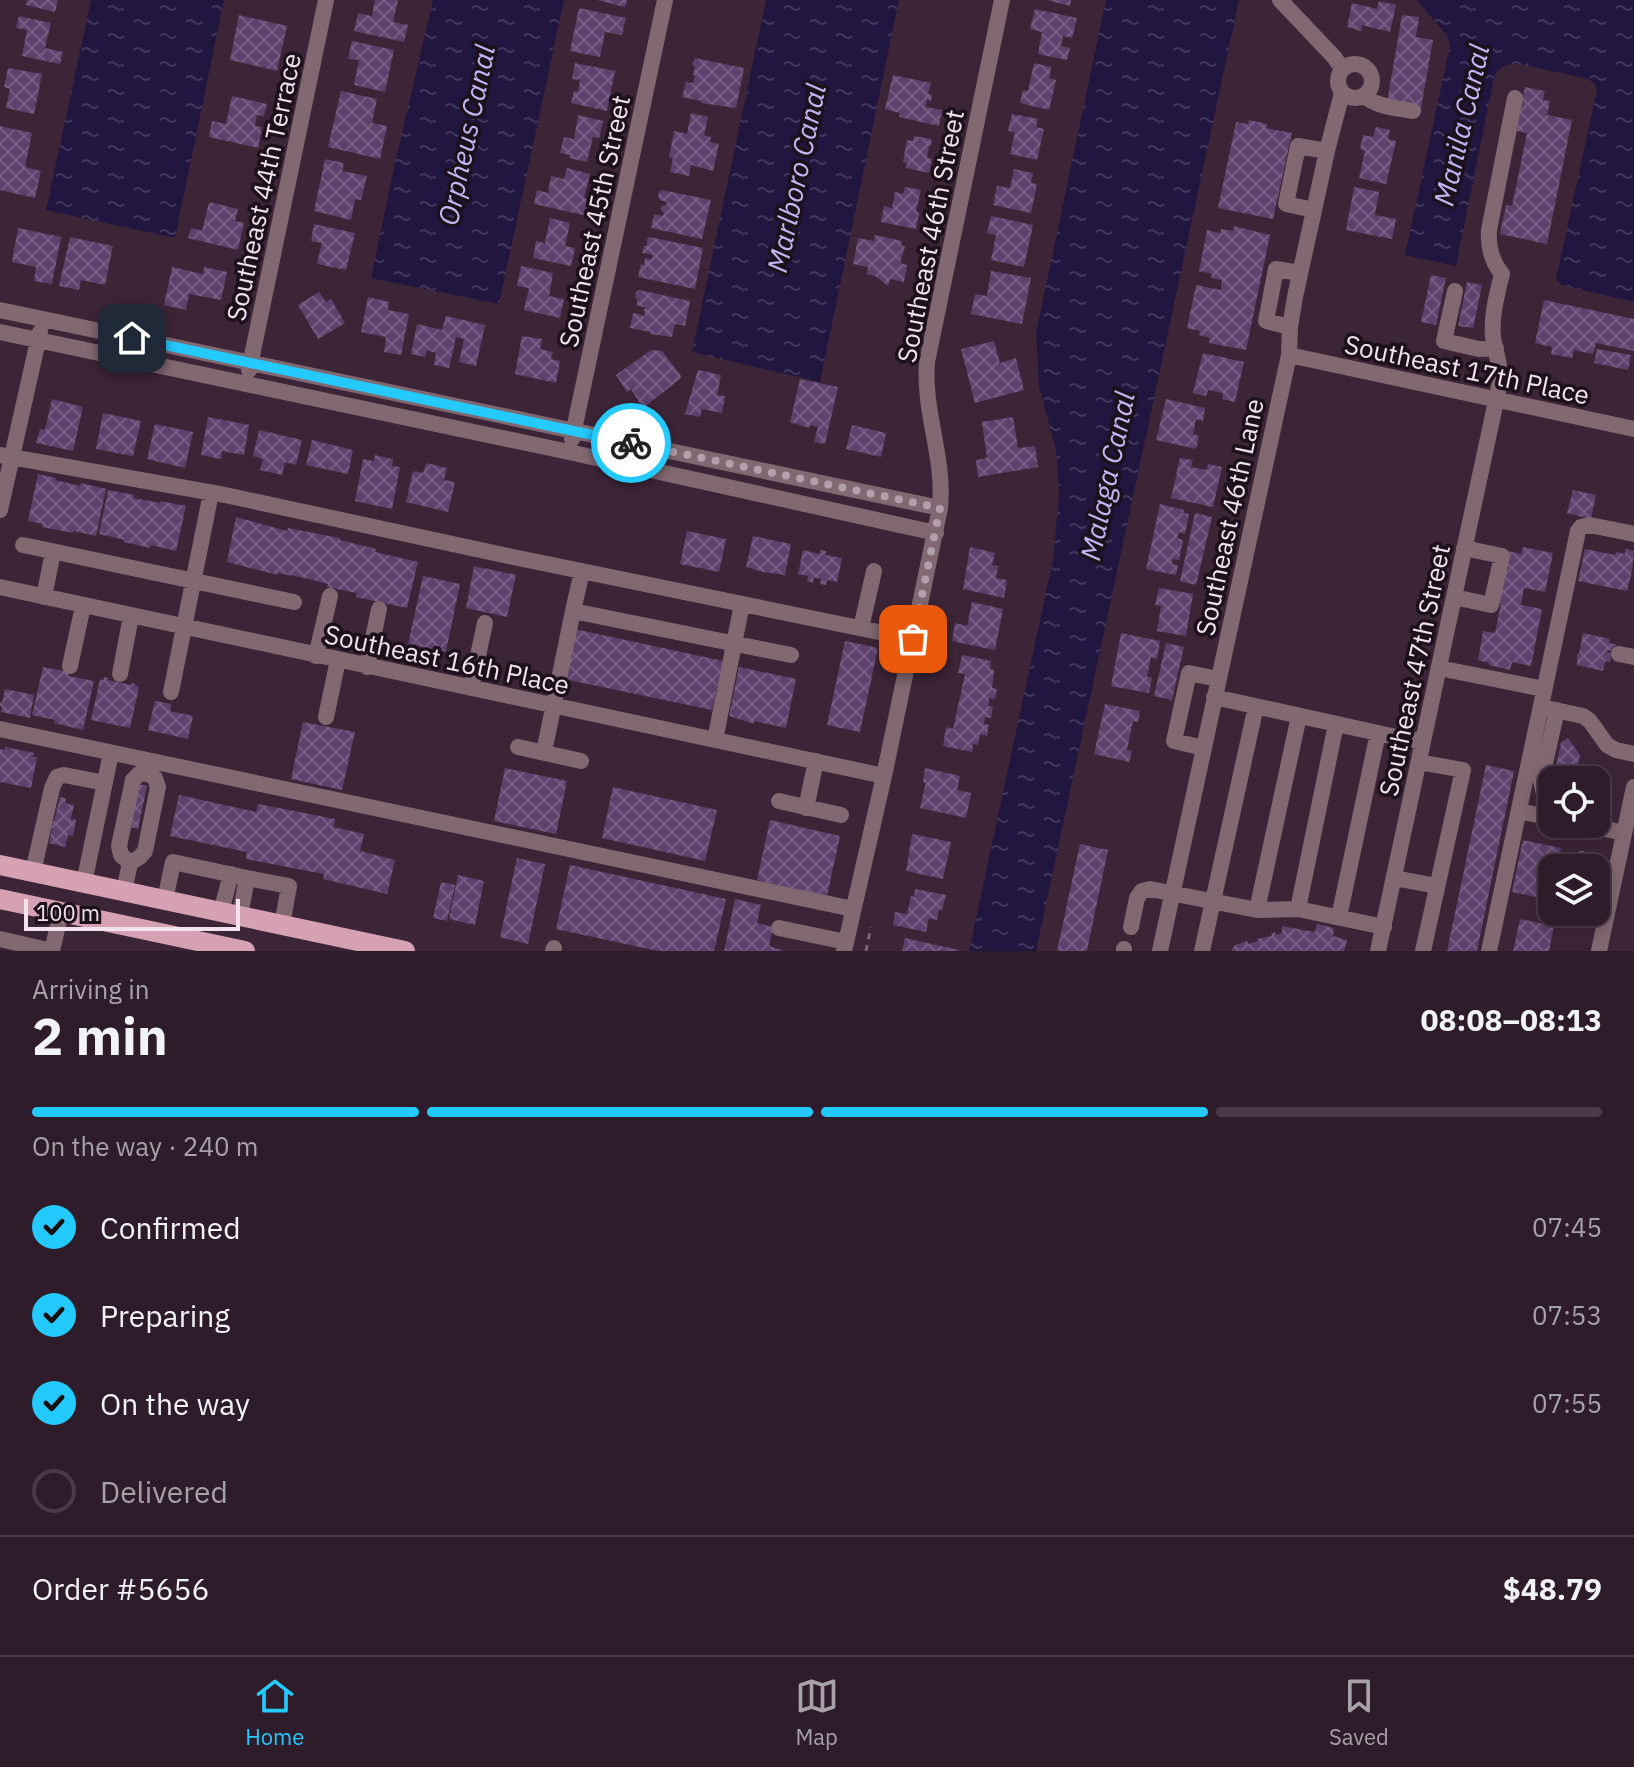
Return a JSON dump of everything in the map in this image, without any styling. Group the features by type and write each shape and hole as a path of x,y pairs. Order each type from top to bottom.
{"main road":[{"path":"0,865 405,951"},
{"path":"0,899 245,951"}],"street":[{"name":"Southeast 44th Terrace","path":"247,383 326,0"},
{"name":"Southeast 45th Street","path":"569,452 665,0"},
{"name":"Southeast 46th Street","path":"845,946 936,533 942,479 927,393 927,362 1002,0"},
{"path":"1280,0 1342,69 1354,64 1370,73 1372,85 1364,96 1353,98 1342,93"},
{"name":"Southeast 46th Lane","path":"1160,951 1289,355 1290,327 1300,273 1342,93 1338,84 1342,69"},
{"path":"1364,96 1379,104 1413,111"},
{"name":"Southeast 47th Street","path":"1378,951 1501,378 1493,339 1502,274 1489,250 1489,230 1515,98"},
{"path":"1314,210 1286,204 1298,146 1327,151"},
{"path":"1290,327 1266,321 1276,269 1300,273"},
{"path":"1455,291 1444,341 1479,349 1496,348"},
{"path":"0,310 940,508"},
{"path":"0,510 6,456 42,319"},
{"path":"0,332 936,533"},
{"name":"Southeast 17th Place","path":"1289,355 1634,429"},
{"path":"6,456 211,493 913,639"},
{"path":"171,692 211,493"},
{"path":"1543,766 1549,708 1544,689 1578,531 1590,525 1634,534"},
{"path":"23,545 294,602"},
{"path":"1454,597 1491,605 1502,556 1464,548"},
{"path":"44,597 53,552"},
{"path":"544,752 582,571"},
{"path":"861,628 874,571"},
{"name":"Southeast 16th Place","path":"0,587 884,776"},
{"path":"316,656 330,596"},
{"path":"715,740 742,604"},
{"path":"70,666 83,606"},
{"path":"367,667 379,609"},
{"path":"573,611 791,655"},
{"path":"120,674 131,616"},
{"path":"471,688 485,623"},
{"path":"326,717 338,660"},
{"path":"1439,668 1544,689"},
{"path":"1204,748 1174,741 1189,673 1218,679"},
{"path":"1214,697 1423,741"},
{"path":"1202,951 1256,706"},
{"path":"1549,708 1583,716 1607,745 1634,754"},
{"path":"1489,951 1519,811 1549,708"},
{"path":"1257,910 1299,716"},
{"path":"1298,909 1336,724"},
{"path":"0,729 111,753 148,767 853,909"},
{"path":"1339,917 1378,733"},
{"path":"518,747 581,761"},
{"path":"84,883 111,753"},
{"path":"806,808 816,761"},
{"path":"1419,762 1463,770 1423,951"},
{"path":"124,891 130,863 145,851 158,787 148,767"},
{"path":"130,863 121,855 119,846 133,780 148,767"},
{"path":"33,872 57,777 64,775 105,783"},
{"path":"1610,872 1628,823 1634,787"},
{"path":"779,801 841,815"},
{"path":"1519,811 1538,815"},
{"path":"165,900 173,862 289,886 282,925"},
{"path":"230,914 239,876"},
{"path":"1394,878 1437,886"},
{"path":"1131,927 1137,898 1142,891 1150,889 1257,910 1298,909 1384,927"},
{"path":"0,939 52,951 61,912"},
{"path":"1599,951 1601,926"},
{"path":"779,928 845,946"}],"path":[{"path":"866,951 871,927"}],"water":[{"path":"91,0 224,0 175,238 46,210"},
{"name":"Orpheus Canal","path":"433,0 564,0 499,304 371,278"},
{"name":"Marlboro Canal","path":"766,0 899,0 820,382 692,352"},
{"name":"Malaga Canal","path":"1106,0 1239,0 1036,951 969,951 1053,560 1059,494 1056,450 1039,386 1036,333"},
{"name":"Manila Canal","path":"1416,0 1634,0 1634,302 1562,285 1556,279 1597,90 1588,79 1520,64 1504,66 1494,78 1456,266 1405,255 1450,46 1447,35"}],"building":[{"path":"27,0 58,0 55,12 26,5"},
{"path":"375,0 398,0 393,22 408,25 404,42 354,31 358,13 372,16"},
{"path":"597,0 627,0 625,7"},
{"path":"1047,0 1071,0 1070,6"},
{"path":"1379,1 1396,5 1390,32 1362,25 1361,31 1347,27 1352,3 1377,9"},
{"path":"579,8 626,18 622,35 605,32 600,57 570,51"},
{"path":"1035,9 1077,18 1072,38 1063,36 1061,46 1070,48 1067,60 1038,54 1042,32 1030,29"},
{"path":"239,15 287,26 277,71 230,60"},
{"path":"1402,15 1419,17 1416,37 1433,40 1421,108 1387,102"},
{"path":"19,16 51,23 45,48 63,52 60,64 22,56 27,30 16,28"},
{"path":"352,41 394,50 385,92 354,85 359,60 348,59"},
{"path":"695,58 744,68 736,108 682,97 686,82 693,83 695,67 692,64"},
{"path":"575,63 615,71 607,111 571,103 574,91 578,92 580,80 572,79"},
{"path":"1034,63 1051,67 1049,78 1056,80 1049,110 1020,103 1023,90 1028,91"},
{"path":"8,68 42,74 34,114 6,108 10,89 4,87"},
{"path":"893,75 931,83 928,94 932,95 931,101 927,100 926,107 942,110 939,126 899,117 900,113 885,109"},
{"path":"1525,87 1545,91 1543,100 1550,101 1547,115 1572,120 1547,244 1500,234 1506,205 1512,206 1527,133 1516,131"},
{"path":"341,91 377,99 372,123 387,126 380,159 328,147"},
{"path":"232,96 267,104 264,116 257,115 255,126 262,127 258,148 209,137 212,121 226,124"},
{"path":"691,113 708,117 704,135 711,137 710,142 719,144 713,171 691,165 689,176 670,172 673,158 669,157 674,131 687,134"},
{"path":"1012,114 1038,119 1036,127 1044,129 1037,160 1010,154 1015,132 1008,131"},
{"path":"578,115 603,121 599,138 593,137 587,162 560,153 564,137 574,139"},
{"path":"1249,120 1267,124 1266,128 1292,133 1273,219 1218,208 1236,122 1248,124"},
{"path":"0,126 32,133 25,167 41,171 35,198 0,190"},
{"path":"1376,127 1390,130 1388,139 1396,141 1386,184 1359,178 1365,151 1360,149 1363,135 1373,137"},
{"path":"914,136 931,139 927,158 932,159 929,173 906,168 907,163 903,162 907,140 913,141"},
{"path":"325,159 344,163 342,171 367,176 361,200 355,199 351,220 314,211"},
{"path":"567,168 590,174 584,198 590,200 587,216 534,204 537,190 548,193 551,176 564,179"},
{"path":"1014,169 1033,173 1031,183 1037,184 1031,213 993,205 997,186 1010,188"},
{"path":"905,187 921,190 916,229 881,222 884,206 892,208 895,192 903,194"},
{"path":"1354,187 1379,192 1375,215 1396,219 1392,239 1346,230"},
{"path":"662,190 711,200 702,239 651,228 654,214 663,216 664,213 660,209 667,202 658,196"},
{"path":"209,202 238,209 235,221 244,223 238,250 188,238 191,228 202,231"},
{"path":"991,216 1033,225 1024,267 991,260 996,235 987,233"},
{"path":"550,218 570,223 565,246 575,248 571,266 533,258 536,241 545,243"},
{"path":"314,224 355,233 346,270 317,264 322,243 311,241"},
{"path":"1234,226 1270,235 1246,350 1209,343 1210,338 1199,335 1200,331 1187,328 1196,285 1221,290 1222,280 1199,271 1207,230 1220,233 1221,229 1233,231"},
{"path":"18,228 61,237 52,284 34,281 36,267 12,262"},
{"path":"875,235 902,241 901,245 905,247 900,263 907,265 904,282 890,279 888,286 867,274 868,267 853,264 858,238 874,241"},
{"path":"70,237 113,246 105,285 81,280 79,290 59,286"},
{"path":"649,237 703,248 695,289 638,277 645,258 652,259 653,255 642,253"},
{"path":"521,266 553,273 549,296 564,299 560,318 524,310 529,288 517,286"},
{"path":"172,267 203,274 204,267 227,272 221,300 189,294 186,310 164,305"},
{"path":"991,271 1031,278 1022,324 971,314 975,294 987,296"},
{"path":"1431,275 1446,278 1436,325 1421,322"},
{"path":"1467,282 1482,285 1473,328 1458,326"},
{"path":"639,290 690,301 685,326 675,324 672,337 630,328 633,313 645,316 644,309 647,308 636,305 636,292"},
{"path":"319,292 326,302 331,299 345,323 318,339 298,305"},
{"path":"368,297 389,302 388,310 409,314 401,355 384,352 386,337 361,332"},
{"path":"1544,300 1634,319 1634,351 1596,343 1593,354 1574,350 1572,358 1551,354 1552,347 1535,343"},
{"path":"446,316 485,325 476,366 459,362 464,339 456,337 449,368 434,365 436,353 427,350 425,357 411,354 417,324 442,330"},
{"path":"522,336 542,339 540,349 553,352 551,359 560,361 556,383 515,374"},
{"path":"994,341 1000,363 1016,358 1024,390 975,403 961,349"},
{"path":"1597,349 1631,355 1628,370 1594,363"},
{"path":"651,350 662,351 681,376 643,408 631,389 627,392 616,375"},
{"path":"1203,353 1244,362 1235,402 1222,399 1223,393 1208,390 1206,396 1193,393"},
{"path":"698,370 721,375 717,395 725,396 722,413 702,409 700,417 685,414"},
{"path":"800,379 838,387 825,444 814,442 818,427 810,425 809,428 790,422"},
{"path":"52,399 83,407 73,451 36,443 40,429 45,430"},
{"path":"1166,399 1205,408 1203,421 1196,419 1193,434 1199,436 1196,449 1156,440"},
{"path":"103,413 141,421 133,456 96,449"},
{"path":"208,417 249,425 244,455 222,451 221,459 201,455"},
{"path":"1013,417 1018,448 1035,446 1038,467 978,477 976,460 987,458 982,422"},
{"path":"155,424 193,432 185,468 147,459"},
{"path":"852,425 886,433 881,457 846,449"},
{"path":"259,430 302,440 296,465 285,462 282,475 260,470 263,459 253,456"},
{"path":"312,440 353,450 348,474 306,465"},
{"path":"375,455 393,459 392,466 400,467 392,509 355,501 363,459 374,461"},
{"path":"1180,458 1193,460 1191,467 1207,470 1208,464 1222,467 1213,507 1171,498"},
{"path":"426,463 447,468 444,480 455,482 448,512 406,502 413,471 423,473"},
{"path":"38,474 80,486 81,483 106,489 96,536 42,527 42,524 28,521"},
{"path":"108,490 134,495 134,498 186,506 176,551 151,545 150,548 99,534"},
{"path":"1573,490 1596,495 1591,519 1567,513"},
{"path":"1160,504 1189,514 1185,534 1179,532 1177,538 1183,540 1179,560 1173,559 1172,564 1178,565 1176,575 1146,569"},
{"path":"1195,513 1212,517 1196,585 1180,581"},
{"path":"236,517 287,531 288,528 340,538 376,549 375,552 418,562 407,608 356,597 357,593 327,587 328,584 305,578 278,575 227,562"},
{"path":"687,531 726,539 719,572 680,564"},
{"path":"753,536 791,544 785,575 746,567"},
{"path":"970,547 995,553 992,565 998,566 996,578 1007,580 1004,598 963,589"},
{"path":"1523,547 1553,553 1545,592 1524,588 1521,605 1542,609 1531,666 1512,662 1510,670 1478,660 1483,631 1495,633 1508,551 1521,554"},
{"path":"1585,549 1615,555 1616,552 1625,554 1626,549 1634,551 1627,591 1578,581"},
{"path":"803,550 820,554 820,550 826,551 825,555 842,558 837,582 827,580 826,585 820,584 821,579 814,577 813,583 807,581 808,576 798,574"},
{"path":"474,566 516,575 507,617 466,608"},
{"path":"423,576 460,584 446,652 408,644"},
{"path":"1159,588 1193,594 1186,636 1157,631 1161,606 1155,605"},
{"path":"972,602 1003,609 995,650 952,641 955,623 967,626"},
{"path":"570,628 723,661 712,710 559,678"},
{"path":"1121,633 1160,641 1157,659 1151,657 1147,677 1152,677 1149,693 1111,686"},
{"path":"1583,633 1610,639 1609,643 1616,644 1614,651 1607,652 1612,653 1610,662 1605,661 1603,671 1577,665"},
{"path":"845,641 878,648 860,732 827,725"},
{"path":"1166,643 1184,647 1172,700 1154,696"},
{"path":"962,655 991,661 990,669 994,670 992,688 997,689 995,699 989,698 988,706 993,707 991,718 985,717 984,724 989,725 987,736 980,734 978,745 973,744 972,752 943,746 946,727 953,729 965,674 958,673"},
{"path":"43,667 94,681 83,730 32,715"},
{"path":"739,667 796,679 786,728 754,721 754,724 729,716"},
{"path":"104,677 139,687 130,728 91,720 100,679 104,680"},
{"path":"5,689 34,695 30,718 1,712 0,702"},
{"path":"155,701 171,704 170,711 193,716 188,739 148,730"},
{"path":"1105,704 1140,711 1138,722 1133,721 1127,750 1132,751 1129,762 1094,754"},
{"path":"303,722 355,732 342,790 291,779"},
{"path":"1568,738 1580,755 1577,766 1556,766 1561,743"},
{"path":"5,747 34,753 33,757 37,757 31,788 0,782 0,749 5,750"},
{"path":"1486,765 1514,771 1477,951 1447,951"},
{"path":"505,768 567,781 556,834 494,821"},
{"path":"925,768 960,776 957,790 971,793 966,818 920,808 926,783 923,782"},
{"path":"138,784 147,786 138,829 129,827"},
{"path":"613,787 717,810 705,861 602,838"},
{"path":"179,795 256,812 258,804 335,819 334,827 364,834 360,851 395,860 387,894 323,879 324,874 246,859 247,852 170,836"},
{"path":"60,797 66,799 65,803 74,805 71,819 76,820 73,836 68,835 65,847 49,843 50,826"},
{"path":"770,820 840,836 827,896 757,880"},
{"path":"912,834 951,842 943,879 906,871"},
{"path":"1523,840 1561,848 1560,854 1538,854 1538,897 1512,892"},
{"path":"1080,844 1108,850 1087,951 1057,951"},
{"path":"517,858 545,864 528,944 500,937"},
{"path":"570,865 726,899 714,951 658,951 556,929"},
{"path":"458,875 484,881 475,925 449,919"},
{"path":"441,882 455,885 447,921 433,918"},
{"path":"915,889 946,895 937,920 929,918 926,932 893,925 895,912 907,914"},
{"path":"735,899 761,905 757,923 773,927 769,946 784,951 724,951"},
{"path":"1520,919 1538,923 1538,926 1554,926 1549,951 1513,951"},
{"path":"1317,924 1334,928 1333,936 1347,940 1344,951 1231,951 1235,945 1258,941 1275,932 1276,935 1282,933 1282,926 1315,932"},
{"path":"905,938 959,950 959,951 902,951"}],"way so far":[{"path":"631,443 940,508 913,639"}],"route":[{"path":"132,338 631,443"}]}
